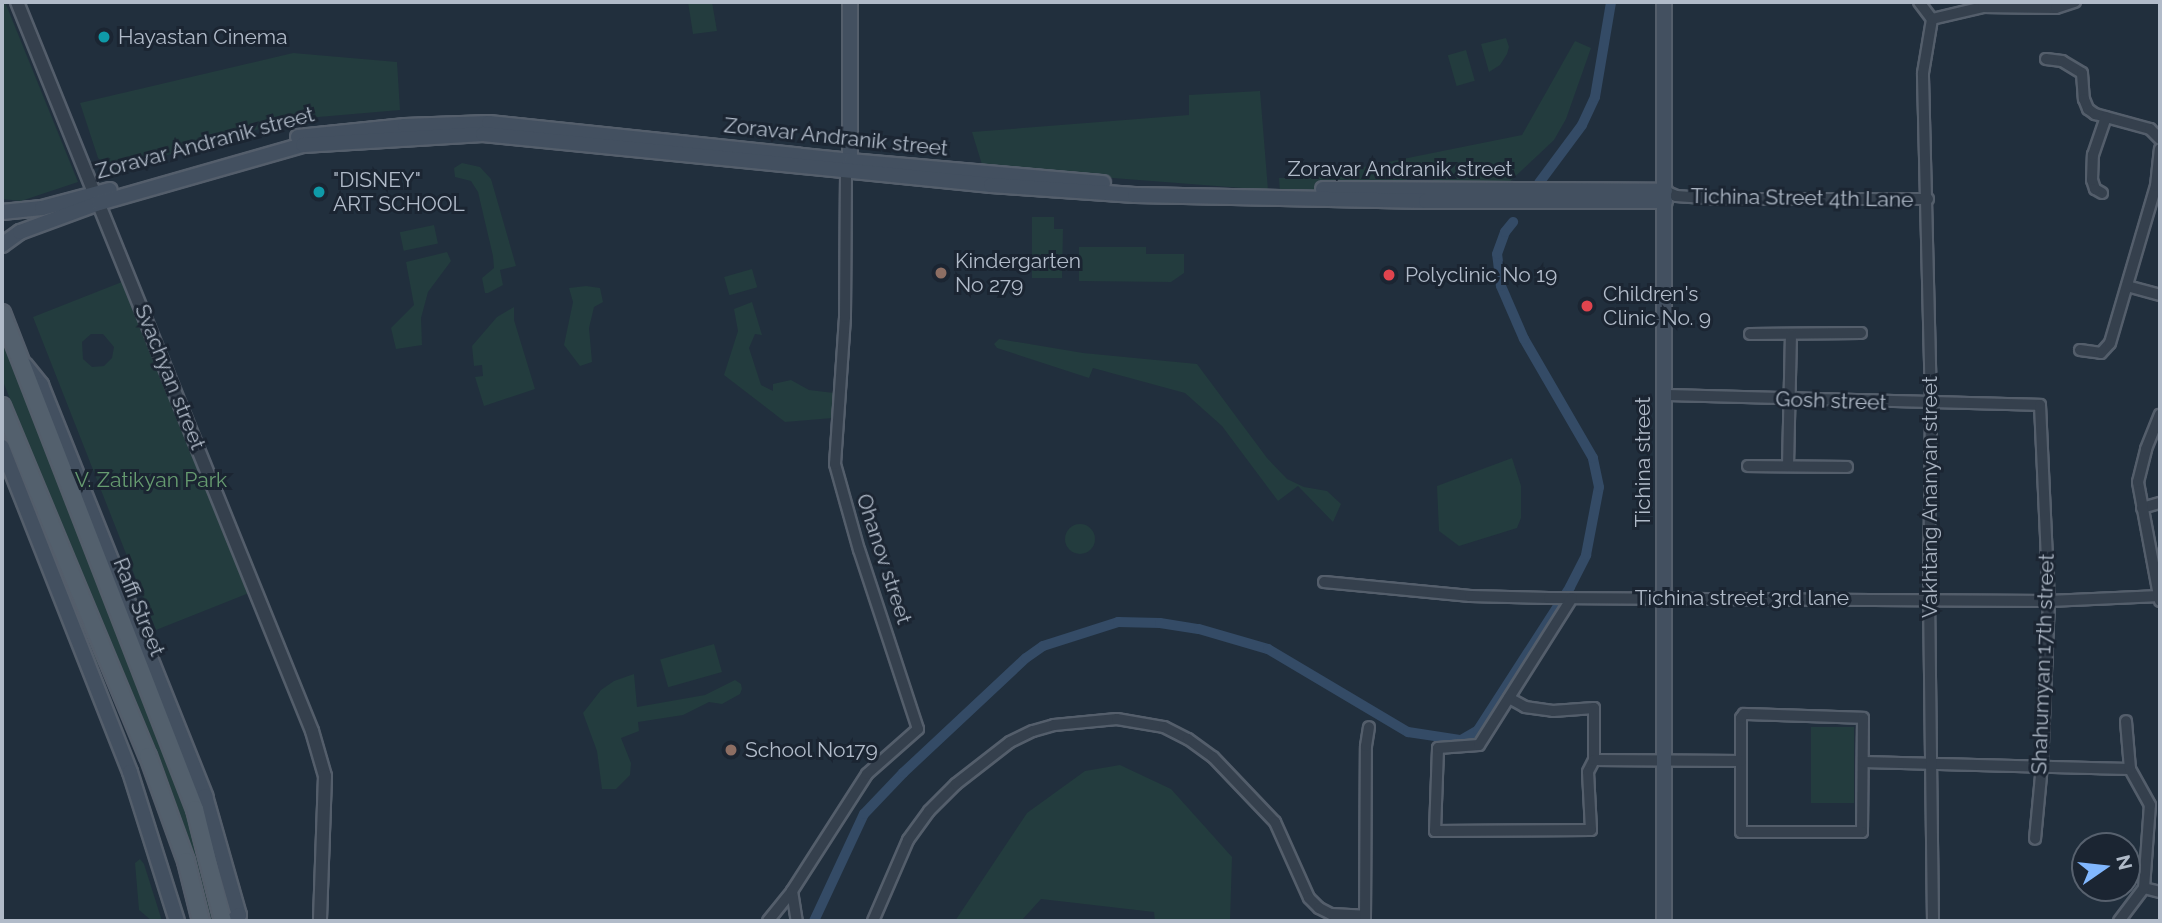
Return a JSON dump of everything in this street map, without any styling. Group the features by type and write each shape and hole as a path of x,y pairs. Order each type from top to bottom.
{"main road":[{"name":"Ohanov street","path":"848,2 848,166"},
{"name":"Tichina street","path":"1664,2 1669,196 1663,395 1664,921"},
{"name":"Zoravar Andranik street","path":"2,212 97,199 303,145 483,134 1072,185 1277,194 1669,196"},
{"name":"Zoravar Andranik street","path":"2,245 20,232 97,199"},
{"name":"Raffi Street","path":"2,313 16,355 195,809 223,921"},
{"path":"16,355 41,385 205,796 239,915 232,921"},
{"path":"2,405 153,768 186,861 201,921"},
{"path":"2,447 130,772 177,921"}],"street":[{"name":"Svachyan street","path":"17,2 312,731 325,776 320,921"},
{"path":"1920,2 1931,19 1983,7 2056,8 2075,2"},
{"name":"Vakhtang Ananyan street","path":"1931,19 1923,73 1931,404 1929,598 1933,921"},
{"path":"2046,59 2062,61 2082,73 2088,109 2150,130 2160,139"},
{"path":"2102,193 2095,189 2092,180 2093,155 2106,117"},
{"path":"2080,350 2093,353 2106,350 2156,186 2160,149"},
{"name":"Ohanov street","path":"768,921 792,891 867,774 918,730 859,550 835,464 835,436 842,379 848,166"},
{"name":"Tichina Street 4th Lane","path":"1669,196 1720,199 1928,200"},
{"path":"2127,286 2160,295"},
{"path":"1750,334 1861,333"},
{"path":"1788,466 1791,334"},
{"name":"Gosh street","path":"1663,395 2040,405"},
{"name":"Shahumyan 17th street","path":"2035,839 2042,765 2049,601 2040,405"},
{"path":"2159,598 2157,575 2141,508 2138,482 2146,449 2160,415"},
{"path":"1748,466 1847,467"},
{"path":"2141,508 2160,503"},
{"name":"Tichina street 3rd lane","path":"1324,582 1470,596 1549,598 1929,598 2049,601 2159,598"},
{"path":"1509,698 1525,708 1553,711 1594,708 1594,760 1588,772 1591,830 1435,831 1438,748 1479,745 1572,598"},
{"path":"1744,714 1861,716 1864,721 1863,762 1863,832 1745,833 1740,829 1741,718 1744,714"},
{"path":"873,921 908,840 929,811 956,784 1010,742 1033,731 1054,724 1117,719 1164,727 1213,757 1275,822 1309,898 1319,908 1331,914 1365,918 1366,747 1369,727"},
{"path":"2119,921 2144,888 2150,805 2130,769 2126,721"},
{"path":"1594,760 1665,758 1741,761"},
{"path":"1863,762 2130,769"},
{"path":"2144,888 2160,892"},
{"path":"792,891 797,921"}],"green space":[{"path":"2,2 5,2 78,182 21,201 2,199"},
{"path":"688,2 712,2 717,31 693,34"},
{"path":"1506,38 1509,47 1507,54 1500,65 1489,72 1481,44"},
{"path":"1575,41 1591,48 1566,119 1554,140 1503,188 1434,192 1433,171 1407,171 1407,192 1280,192 1279,178 1298,178 1363,167 1522,135"},
{"path":"1466,50 1475,81 1457,86 1448,55"},
{"path":"293,53 397,62 400,110 295,119 164,156 165,161 115,174 98,158 80,103"},
{"path":"1260,91 1268,190 983,168 972,132 1189,115 1189,95"},
{"path":"462,163 480,167 491,179 516,266 500,270 503,285 488,293 485,293 482,278 494,268 493,256 478,192 471,181 455,177 454,168"},
{"path":"1032,217 1054,217 1054,229 1063,229 1062,278 1032,278"},
{"path":"434,225 438,244 404,251 400,232"},
{"path":"1079,247 1146,247 1146,254 1184,254 1184,273 1171,282 1079,281"},
{"path":"447,252 451,261 428,292 421,318 422,345 396,349 391,328 414,305 406,262"},
{"path":"752,269 757,287 729,295 724,277"},
{"name":"V. Zatikyan Park","path":"127,280 249,593 156,630 33,317","holes":["91,334 103,334 114,347 112,358 104,366 92,367 83,359 82,342"]},
{"path":"569,288 600,288 603,302 594,307 589,328 592,362 580,366 564,345 573,302"},
{"path":"752,302 762,335 755,334 749,348 761,385 773,391 773,384 791,380 809,390 834,393 833,418 785,422 724,375 738,331 734,309"},
{"path":"514,307 514,320 535,389 484,406 475,377 483,376 482,365 474,366 472,346 497,317"},
{"path":"2,333 174,766 219,921 209,921 184,836 152,749 2,379"},
{"path":"999,339 1083,353 1197,364 1267,458 1287,479 1304,487 1327,491 1341,504 1333,522 1298,486 1278,501 1222,426 1185,393 1093,368 1089,378 997,348 994,344"},
{"path":"2,417 101,663 82,671 2,473"},
{"path":"1512,458 1521,486 1521,518 1517,528 1459,546 1439,531 1437,486"},
{"path":"1080,524 1091,528 1095,539 1091,550 1080,554 1069,550 1065,539 1069,528"},
{"path":"714,644 722,672 668,687 660,659"},
{"path":"634,674 637,707 705,695 735,680 741,684 742,689 740,694 722,704 709,702 683,715 638,722 639,731 621,738 631,763 630,775 616,789 602,789 597,751 583,713 601,690 614,681"},
{"path":"1811,727 1854,727 1854,803 1811,803"},
{"path":"1120,765 1171,789 1232,857 1230,921 1155,921 1154,912 1041,899 1021,921 955,921 1027,813 1085,771"},
{"path":"140,859 162,921 152,921 139,910 135,863"}],"waterway":[{"path":"1539,183 1582,125 1595,97 1611,2"},
{"path":"814,921 864,814 903,773 1026,658 1043,646 1118,622 1160,623 1199,629 1268,649 1408,732 1461,740 1478,730 1570,587 1586,555 1599,487 1593,458 1524,339 1501,286 1497,254 1505,232 1513,222"}],"place":[{"name":"Hayastan Cinema","path":"104,37"},
{"name":"\"DISNEY\" ART SCHOOL","path":"319,192"},
{"name":"Kindergarten No 279","path":"941,273"},
{"name":"Polyclinic No 19","path":"1389,275"},
{"name":"Children's Clinic No. 9","path":"1587,306"},
{"name":"School No179","path":"731,750"}]}
